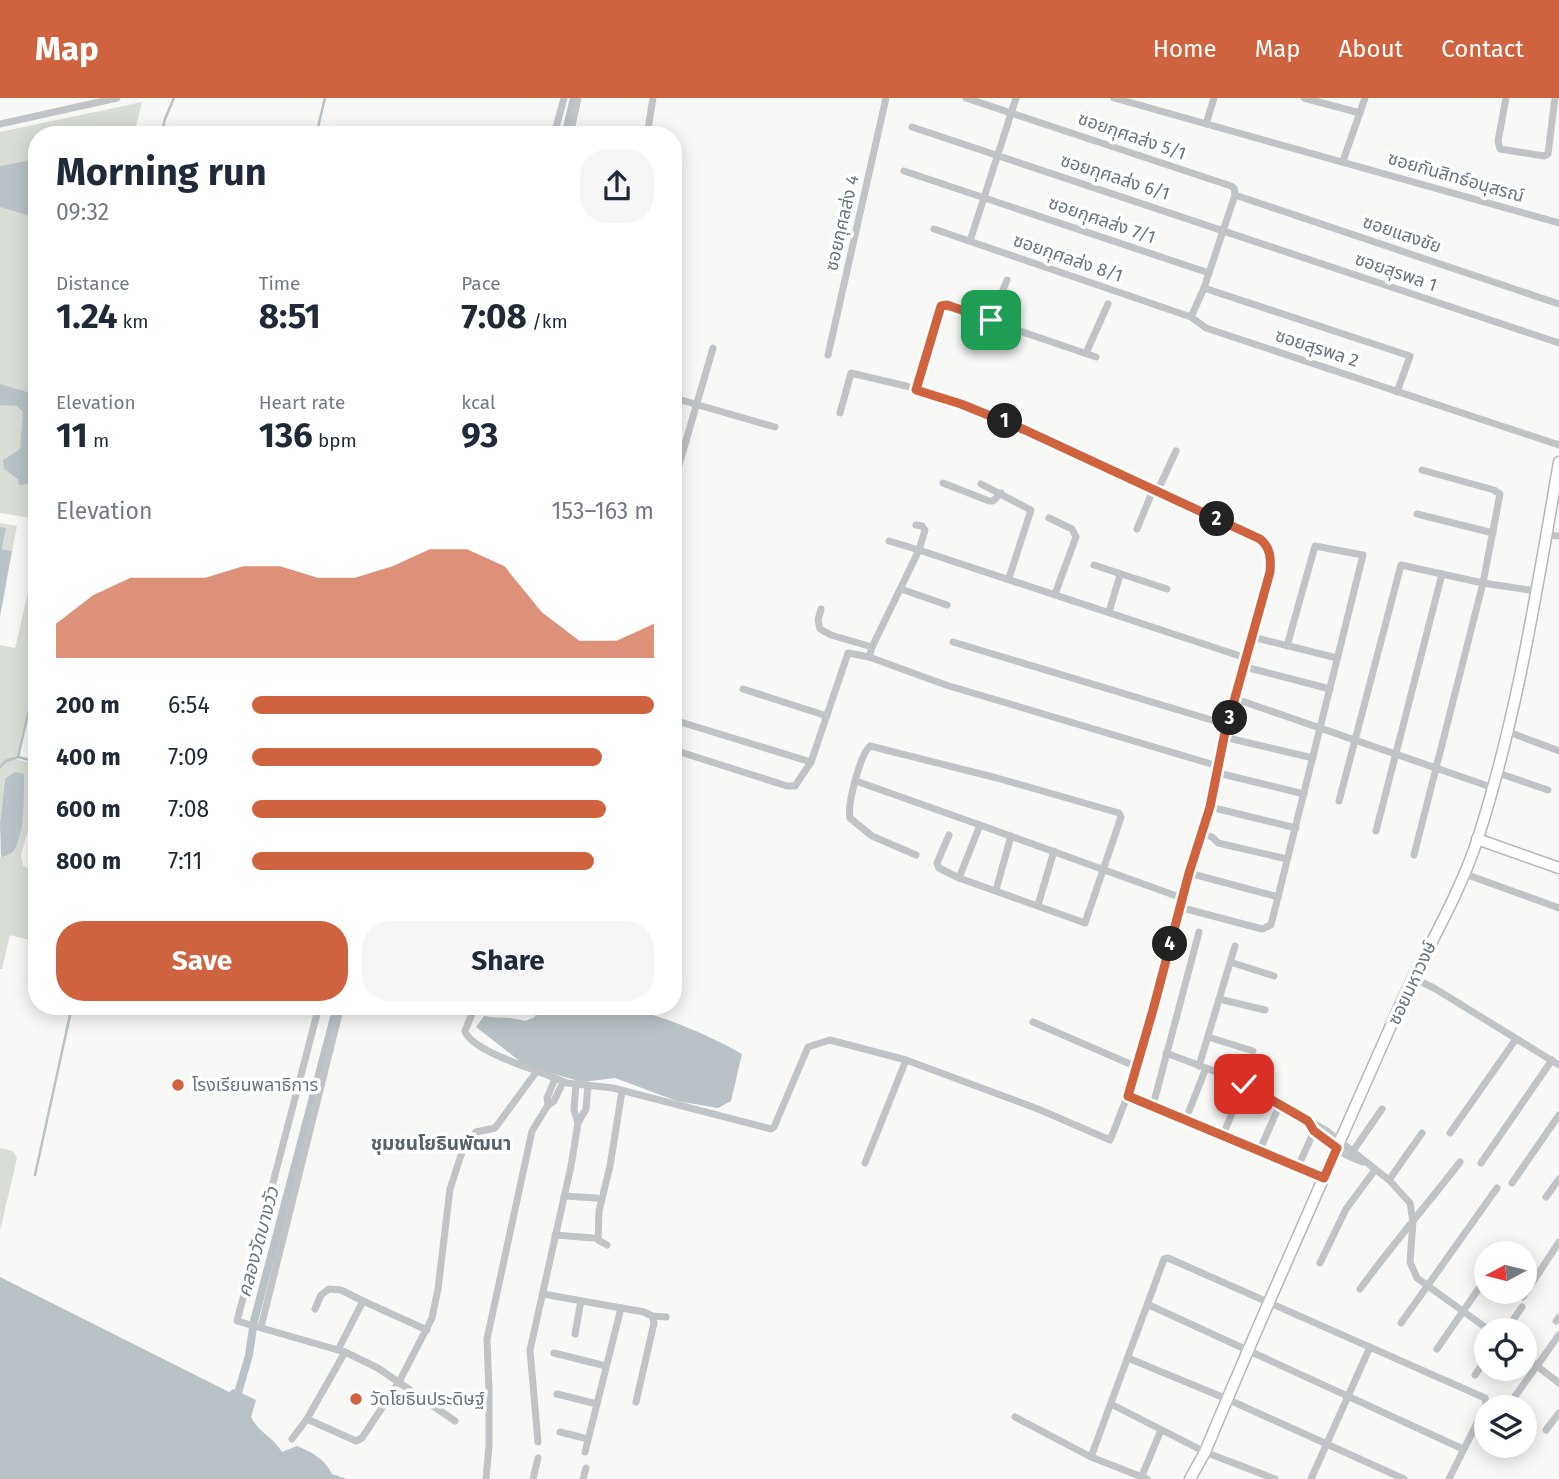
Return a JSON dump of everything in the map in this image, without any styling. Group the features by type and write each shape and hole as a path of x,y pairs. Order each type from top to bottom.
{"street":[{"path":"0,124 117,98"},
{"path":"556,126 564,98"},
{"path":"572,126 578,98"},
{"path":"648,126 653,98"},
{"name":"ซอยกุศลส่ง 4","path":"828,355 886,98"},
{"name":"ซอยกุศลส่ง 5/1","path":"966,98 1230,186 1234,188 1235,195"},
{"path":"970,241 1016,98"},
{"name":"ซอยกันสิทธ์อนุสรณ์","path":"1114,98 1559,223"},
{"path":"1206,124 1214,98"},
{"path":"1304,98 1360,113"},
{"path":"1343,161 1365,98"},
{"path":"1506,98 1498,141 1500,149 1544,156 1548,154 1555,98"},
{"name":"ซอยกุศลส่ง 6/1","path":"912,127 1223,230"},
{"name":"ซอยกุศลส่ง 7/1","path":"904,171 1209,273"},
{"path":"1191,317 1204,288 1235,195"},
{"name":"ซอยแสงชัย","path":"1235,195 1559,304"},
{"name":"ซอยกุศลส่ง 8/1","path":"934,229 1191,317"},
{"name":"ซอยสุรพล 1","path":"1223,230 1559,343"},
{"path":"991,320 1007,280"},
{"path":"1204,288 1410,355 1398,392"},
{"path":"1086,353 1108,304"},
{"path":"916,390 941,306 947,305 1096,357"},
{"name":"ซอยสุรพล 2","path":"1191,317 1206,328 1559,445"},
{"path":"682,454 713,348"},
{"path":"471,1015 465,1031 468,1038 503,1058 559,1081 622,1091 771,1129 806,1049 811,1044 830,1040 906,1060 1038,1109 1110,1140 1137,1067 1189,873 1210,807 1224,737 1246,663 1271,559 1265,543 1260,539 991,415 916,390 851,373 840,413"},
{"path":"682,401 775,428"},
{"path":"1137,529 1176,451"},
{"name":"ซอยมหาวงษ์","path":"1189,1479 1205,1452 1413,978 1465,874 1506,731 1534,609 1559,462"},
{"path":"1414,855 1483,583 1499,499 1498,492 1422,470"},
{"path":"943,483 989,501 993,501 1000,493"},
{"path":"981,484 1030,507 1032,512 1009,578"},
{"path":"1417,514 1493,533"},
{"path":"1049,518 1072,529 1076,537 1055,594"},
{"path":"869,657 919,550 925,530 916,525"},
{"path":"1546,535 1559,536"},
{"path":"888,541 1009,578 1246,663 1330,690"},
{"path":"1180,907 1262,929 1271,925 1363,558 1360,554 1318,545 1314,547 1287,646"},
{"path":"1094,565 1167,589"},
{"path":"1339,800 1401,565 1483,583 1536,591"},
{"path":"1376,831 1442,574"},
{"path":"1109,612 1120,575"},
{"path":"901,589 947,605"},
{"path":"821,609 818,620 821,629 831,635 872,647"},
{"path":"1252,637 1337,659"},
{"path":"953,642 1228,725"},
{"path":"682,753 787,786 795,786 811,762 848,653 869,657 946,685 1218,770 1304,794"},
{"path":"743,689 827,716"},
{"path":"1236,699 1491,787"},
{"path":"682,722 811,762"},
{"path":"1506,731 1559,751"},
{"path":"1224,737 1313,758"},
{"path":"916,855 872,836 852,822 849,809 856,781 865,751 873,746 1119,813 1121,821 1086,922 959,878 937,864 949,835"},
{"path":"1495,772 1548,790"},
{"path":"856,781 1182,898"},
{"path":"1210,807 1296,828"},
{"path":"959,878 979,825"},
{"path":"1202,834 1218,843 1287,859"},
{"path":"996,890 1011,836"},
{"path":"1477,839 1559,868"},
{"path":"1038,905 1054,851"},
{"path":"1189,873 1278,897"},
{"path":"1465,874 1559,908"},
{"path":"1155,1098 1199,932"},
{"path":"1189,1111 1235,946"},
{"path":"1230,962 1274,976"},
{"path":"1413,978 1434,988 1556,1063 1481,1163"},
{"path":"1219,999 1265,1010"},
{"path":"316,1015 237,1321 342,1351 378,1368 455,1421"},
{"path":"258,1326 339,1015"},
{"path":"1033,1022 1137,1067"},
{"path":"1208,1037 1253,1051"},
{"path":"1450,1133 1517,1039"},
{"path":"1166,1054 1244,1084 1280,1104 1308,1121 1338,1145 1353,1151 1389,1181 1410,1203 1413,1222 1410,1262 1417,1278 1474,1319"},
{"path":"865,1163 906,1060"},
{"path":"307,1419 350,1440 362,1438 399,1382 427,1330 438,1289 452,1182 463,1149 475,1132 495,1128 537,1071"},
{"path":"486,1479 489,1405 487,1339 532,1131 548,1105 554,1101 559,1081"},
{"path":"576,1084 574,1110 578,1123"},
{"path":"1226,1128 1244,1084"},
{"path":"538,1442 530,1350 578,1123 586,1109 588,1085"},
{"path":"607,1245 598,1240 599,1210 610,1166 622,1091"},
{"path":"1128,1096 1324,1178"},
{"path":"1262,1145 1280,1104"},
{"path":"1353,1151 1382,1109"},
{"path":"1512,1183 1559,1115"},
{"path":"1301,1160 1316,1128"},
{"path":"1389,1181 1422,1132"},
{"path":"1338,1145 1346,1156 1363,1161"},
{"path":"1360,1290 1391,1246 1460,1162"},
{"path":"1320,1263 1346,1209 1376,1171"},
{"path":"1546,1197 1559,1179"},
{"path":"1401,1323 1497,1188"},
{"path":"564,1196 596,1198"},
{"path":"555,1235 593,1238"},
{"path":"1537,1275 1559,1242"},
{"path":"1550,1256 1559,1263"},
{"path":"1091,1457 1166,1258 1487,1399 1449,1479"},
{"path":"315,1309 321,1295 329,1289 341,1290 427,1330"},
{"path":"543,1294 666,1317"},
{"path":"1437,1349 1474,1295"},
{"path":"292,1439 307,1419 342,1351 363,1301"},
{"path":"575,1334 581,1301"},
{"path":"1149,1305 1463,1449"},
{"path":"1514,1318 1522,1307"},
{"path":"585,1452 621,1308"},
{"path":"636,1402 654,1323 652,1316"},
{"path":"1559,1335 1537,1365 1559,1384"},
{"path":"1311,1479 1370,1348"},
{"path":"554,1353 606,1366"},
{"path":"1128,1358 1227,1399 1404,1479"},
{"path":"557,1394 597,1404"},
{"path":"1111,1404 1205,1452 1275,1479"},
{"path":"1546,1430 1559,1413"},
{"path":"1015,1417 1091,1457 1143,1478 1161,1430"},
{"path":"560,1432 588,1439"},
{"path":"533,1479 538,1458"},
{"path":"583,1479 586,1468"}],"shaded area":[{"path":"142,102 136,126 28,126"},
{"path":"28,126 28,518 0,513 0,132"},
{"path":"28,161 28,215 0,207 0,166"},
{"path":"0,384 28,392 28,484 19,485 18,479 4,469 3,460 20,449 23,412 17,406 0,405"},
{"path":"0,523 17,526 12,551 2,549 6,528 0,527"},
{"path":"0,527 6,528 2,549 12,551 0,617"},
{"path":"28,593 28,712 19,754 12,758 28,762 28,831 21,854 23,866 28,868 28,940 10,935 0,969 0,857 12,853 15,849 23,813 24,774 5,779 0,824 0,645 15,648"},
{"path":"15,772 24,774 21,833 14,851 1,857 0,824 5,779"},
{"path":"653,1015 680,1024 742,1054 731,1101 718,1108 677,1101 615,1078 582,1082 526,1066 476,1027 484,1016 525,1021 535,1017"},
{"path":"0,1148 13,1151 17,1158 0,1231"},
{"path":"0,1277 229,1392 233,1389 256,1400 251,1417 282,1452 297,1446 318,1457 332,1474 347,1479 0,1479"}],"waterway":[{"path":"163,126 174,98"},
{"path":"318,126 325,98"},
{"name":"คลองวัดบางวัว","path":"567,126 574,98"},
{"path":"0,767 6,761 18,757 28,714"},
{"path":"18,757 28,760"},
{"path":"35,1175 70,1015"},
{"name":"คลองวัดบางวัว","path":"236,1400 249,1355 254,1321 335,1015"}],"place":[{"name":"โรงเรียนพลาธิการ","path":"178,1085"},
{"name":"วัดโยธินประดิษฐ์","path":"356,1399"}],"district":[{"name":"ชุมชนโยธินพัฒนา","path":"441,1143"}],"route":[{"path":"991,320 947,305 941,306 916,390 991,415 1260,539 1265,543 1271,559 1245,667 1224,737 1210,807 1189,873 1128,1096 1324,1178 1337,1148 1314,1131 1308,1121 1244,1084"}]}
